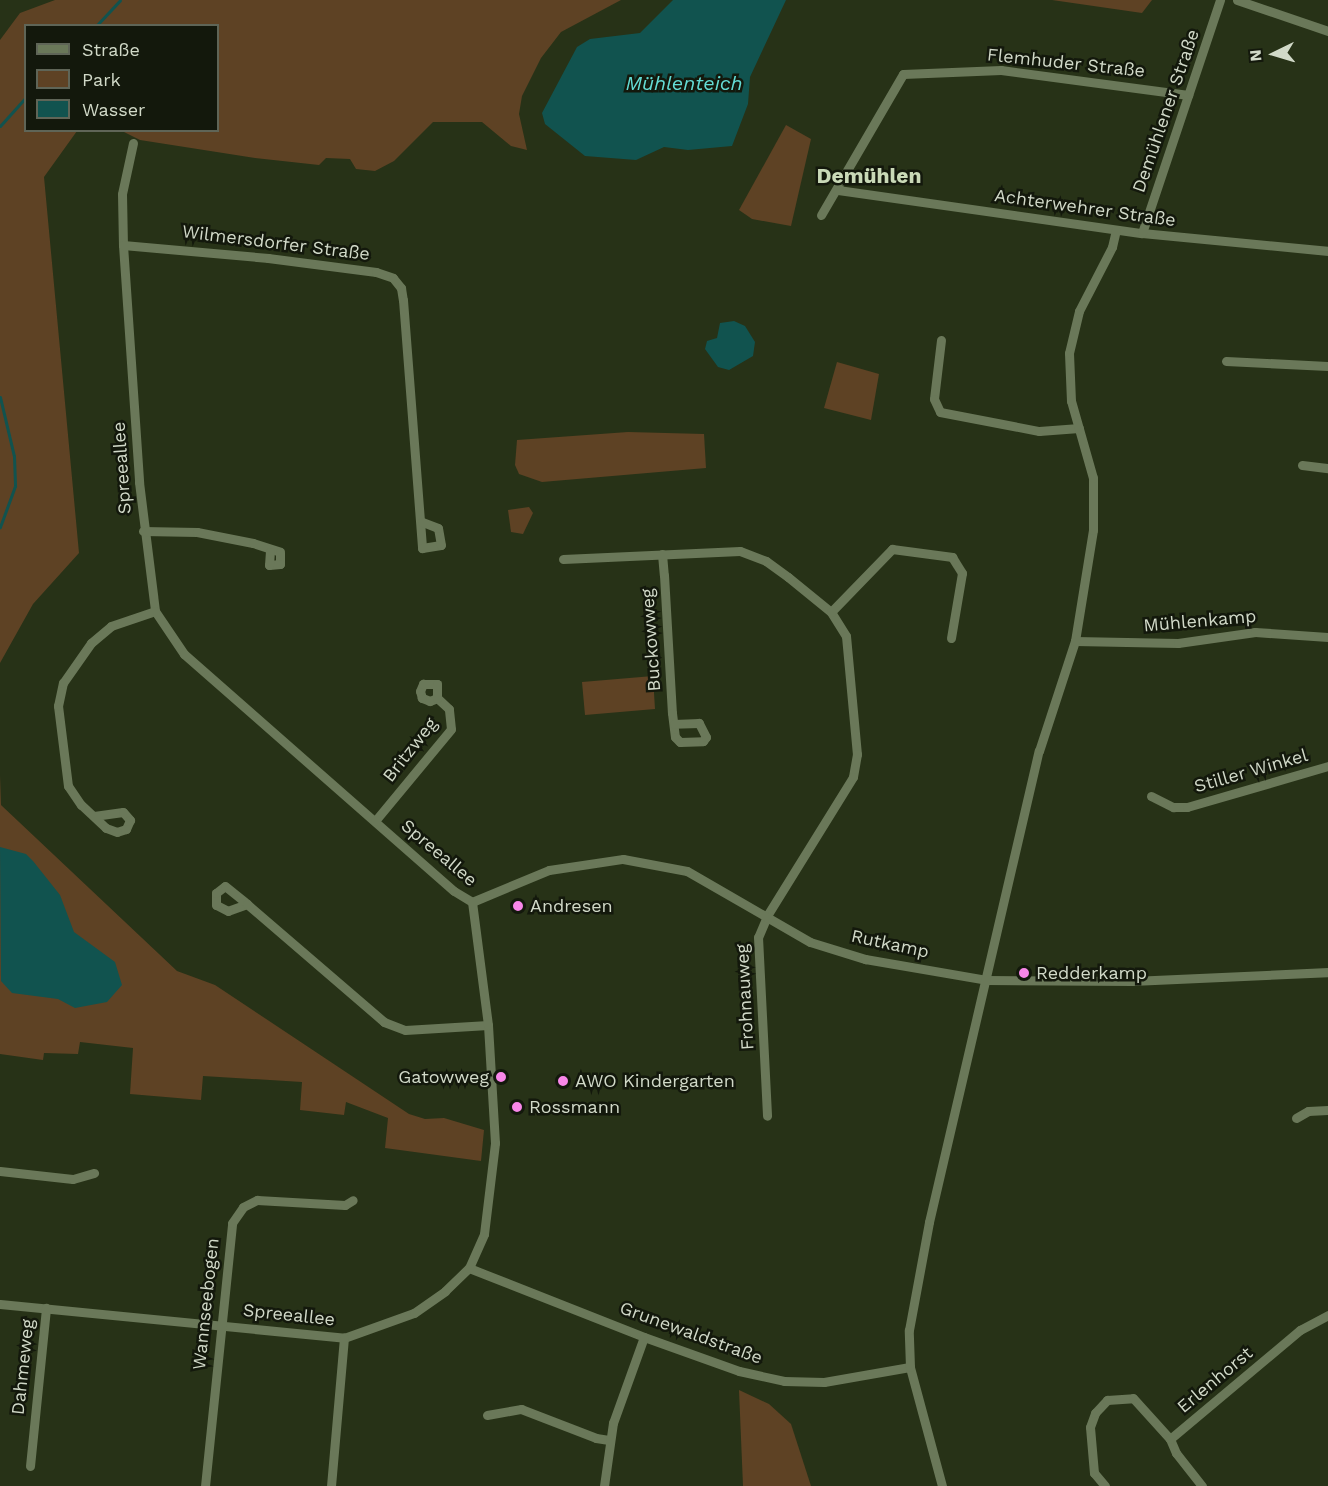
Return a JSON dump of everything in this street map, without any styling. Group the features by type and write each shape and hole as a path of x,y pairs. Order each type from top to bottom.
{"street":[{"name":"Demühlener Straße","path":"1142,233 1220,0"},
{"path":"1237,0 1328,31"},
{"name":"Flemhuder Straße","path":"838,190 903,74 1001,70 1188,95"},
{"name":"Spreeallee","path":"0,1304 344,1338 414,1313 469,1268 484,1234 495,1143 488,1025 472,902 454,891 184,654 155,611 143,531 123,245 122,194 133,143"},
{"path":"821,215 838,190"},
{"name":"Achterwehrer Straße","path":"838,190 1116,230 1328,251"},
{"path":"942,1486 910,1367 909,1330 913,1300 1048,715 1075,641 1093,530 1093,478 1079,428 1069,371 1072,332 1116,230"},
{"name":"Wilmersdorfer Straße","path":"123,245 257,257 376,272 393,278 401,288 403,300 422,522"},
{"path":"941,340 934,399 940,412 1039,431 1079,428"},
{"path":"1226,361 1328,366"},
{"path":"1302,465 1328,468"},
{"path":"143,531 197,532 253,543 270,552"},
{"path":"563,559 729,550 749,554 766,561 831,612 892,549 952,557 962,573 951,638"},
{"name":"Buckowweg","path":"662,554 674,724"},
{"path":"94,816 68,786 63,764 58,706 63,683 91,643 111,626 155,611"},
{"name":"Frohnauweg","path":"767,1116 757,950 768,914 838,805 855,768 849,648 843,628 831,612"},
{"name":"Mühlenkamp","path":"1075,641 1178,644 1255,632 1328,637"},
{"name":"Britzweg","path":"375,821 451,729 449,709 437,698"},
{"name":"Stiller Winkel","path":"1151,796 1173,807 1187,807 1328,766"},
{"name":"Rutkamp","path":"472,902 549,870 623,859 687,871 768,914 810,942 854,955 986,980 1141,981 1328,972"},
{"path":"248,903 384,1022 405,1030 488,1025"},
{"path":"1296,1118 1308,1112 1328,1110"},
{"path":"0,1171 73,1179 94,1173"},
{"name":"Wannseebogen","path":"205,1486 219,1324 230,1233 243,1207 263,1199 335,1205 353,1200"},
{"name":"Grunewaldstraße","path":"469,1268 644,1337 740,1371 784,1381 824,1382 910,1367"},
{"name":"Dahmeweg","path":"30,1466 46,1308"},
{"name":"Erlenhorst","path":"1202,1486 1176,1453 1170,1439 1300,1330 1328,1315"},
{"path":"604,1486 609,1440 644,1337"},
{"path":"331,1486 344,1338"},
{"path":"1105,1486 1094,1473 1090,1427 1095,1413 1107,1400 1133,1398 1170,1439"},
{"path":"487,1415 522,1409 596,1438 609,1440"}],"green space":[{"path":"55,0 621,0 561,32 541,58 522,96 519,114 527,150 511,146 482,122 433,122 394,161 375,171 356,169 350,159 326,158 319,165 255,158 140,140 124,132 219,132 219,24 24,24 24,132 76,132 44,177 79,553 33,604 0,663 0,40 20,13"},
{"path":"1052,0 1152,0 1142,13"},
{"path":"786,125 811,139 791,226 752,219 739,210"},
{"path":"837,362 879,374 871,420 824,408"},
{"path":"628,432 704,434 706,468 542,482 519,474 515,465 517,440"},
{"path":"529,507 533,513 523,534 511,532 508,510"},
{"path":"653,676 655,709 585,715 582,682"},
{"path":"0,775 1,805 177,971 215,985 409,1114 425,1119 444,1118 484,1130 481,1161 385,1148 388,1118 346,1102 344,1115 300,1110 302,1082 203,1076 201,1100 130,1094 133,1048 80,1042 78,1054 44,1053 43,1060 0,1054"},
{"path":"739,1390 769,1404 791,1424 811,1486 743,1486"}],"water":[{"name":"Mühlenteich","path":"673,0 786,0 750,77 748,104 732,146 688,150 664,147 636,160 585,156 545,124 542,113 577,47 590,39 640,33"},
{"path":"734,321 745,326 755,342 753,356 729,370 718,367 705,349 707,341 717,338 720,323"},
{"path":"0,847 26,854 33,861 60,895 74,932 115,962 122,985 107,1002 75,1008 58,999 12,993 1,981"}],"waterway":[{"path":"98,24 120,0"},
{"path":"0,126 24,99"},
{"path":"0,397 14,456 15,486 0,527"}],"place":[{"name":"Andresen","path":"518,906"},
{"name":"Redderkamp","path":"1024,973"},
{"name":"Gatowweg","path":"501,1077"},
{"name":"AWO Kindergarten","path":"563,1081"},
{"name":"Rossmann","path":"517,1107"}],"district":[{"name":"Demühlen","path":"869,176"}]}
